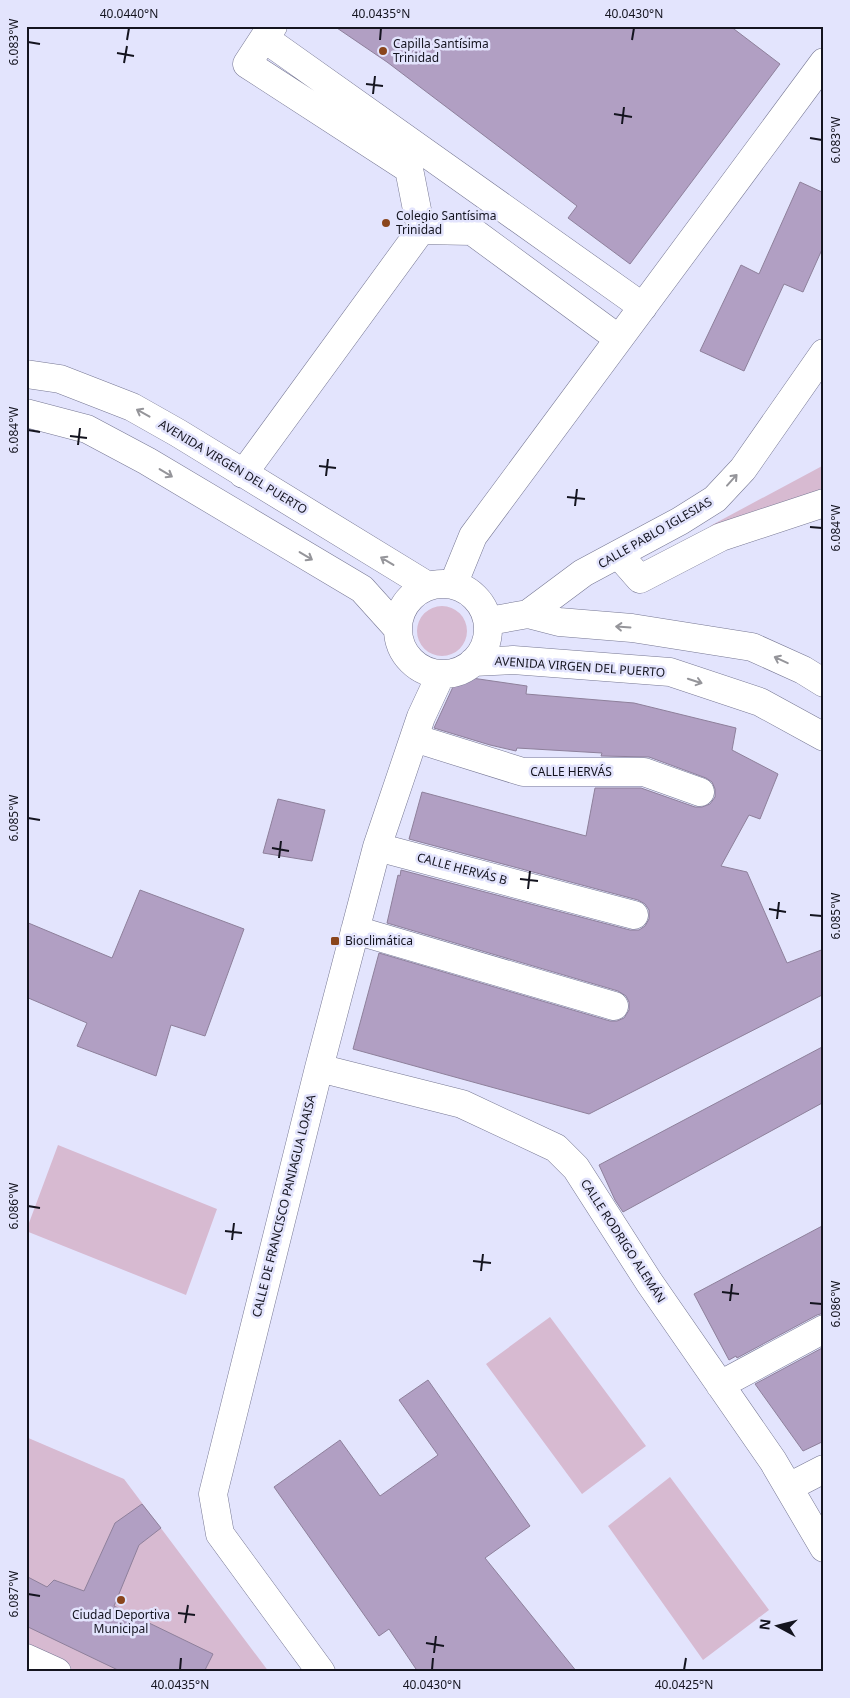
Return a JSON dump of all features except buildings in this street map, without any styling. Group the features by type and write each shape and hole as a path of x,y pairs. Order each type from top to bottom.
{"street":[{"path":"243,474 421,230 409,169 247,64 269,32 643,306"},
{"path":"441,586 473,536 824,62"},
{"path":"421,230 472,231 619,339"},
{"name":"CALLE PABLO IGLESIAS","path":"489,621 528,614 583,574 680,521 715,499 743,469 824,353"},
{"name":"AVENIDA VIRGEN DEL PUERTO","path":"26,374 60,379 132,407 178,433 243,474 441,586"},
{"path":"26,413 87,429 147,461 362,589 398,629"},
{"path":"620,555 640,579 721,537 824,503"},
{"path":"441,586 462,587 478,600 489,621 488,638 474,662 460,670 441,674 426,670 413,662 405,652 400,641 398,629 404,607 411,598 441,586"},
{"path":"528,614 559,622 632,628 752,647 803,670 824,683"},
{"name":"AVENIDA VIRGEN DEL PUERTO","path":"474,662 513,660 670,672 760,702 824,737"},
{"name":"CALLE DE FRANCISCO PANIAGUA LOAISA","path":"413,662 418,727"},
{"name":"CALLE DE FRANCISCO PANIAGUA LOAISA","path":"321,1672 220,1534 213,1494 319,1068 377,847 418,727 441,674"},
{"name":"CALLE HERVÁS","path":"418,727 523,772 644,772 700,792"},
{"name":"CALLE HERVÁS B","path":"377,847 634,915"},
{"path":"355,930 614,1006"},
{"name":"CALLE RODRIGO ALEMÁN","path":"319,1068 462,1104 556,1148 576,1168 649,1282 773,1461 824,1548"},
{"path":"720,1385 824,1328"},
{"path":"789,1487 824,1469"},
{"path":"26,1658 57,1672"}],"shaded area":[{"path":"824,465 824,497 777,511 710,526"},
{"path":"437,606 447,606 460,613 467,626 467,636 460,649 447,656 437,656 428,652 421,645 417,636 417,626 421,617 428,610"},
{"path":"58,1145 217,1209 186,1295 26,1231"},
{"path":"550,1317 646,1446 582,1494 486,1364"},
{"name":"Ciudad Deportiva Municipal","path":"26,1437 124,1479 269,1672 26,1672"},
{"path":"670,1477 769,1610 703,1660 608,1526"}],"place":[{"name":"Capilla Santísima Trinidad","path":"383,51"},
{"name":"Colegio Santísima Trinidad","path":"386,223"},
{"name":"Bioclimática","path":"335,941"},
{"name":"Ciudad Deportiva Municipal","path":"121,1600"}]}
